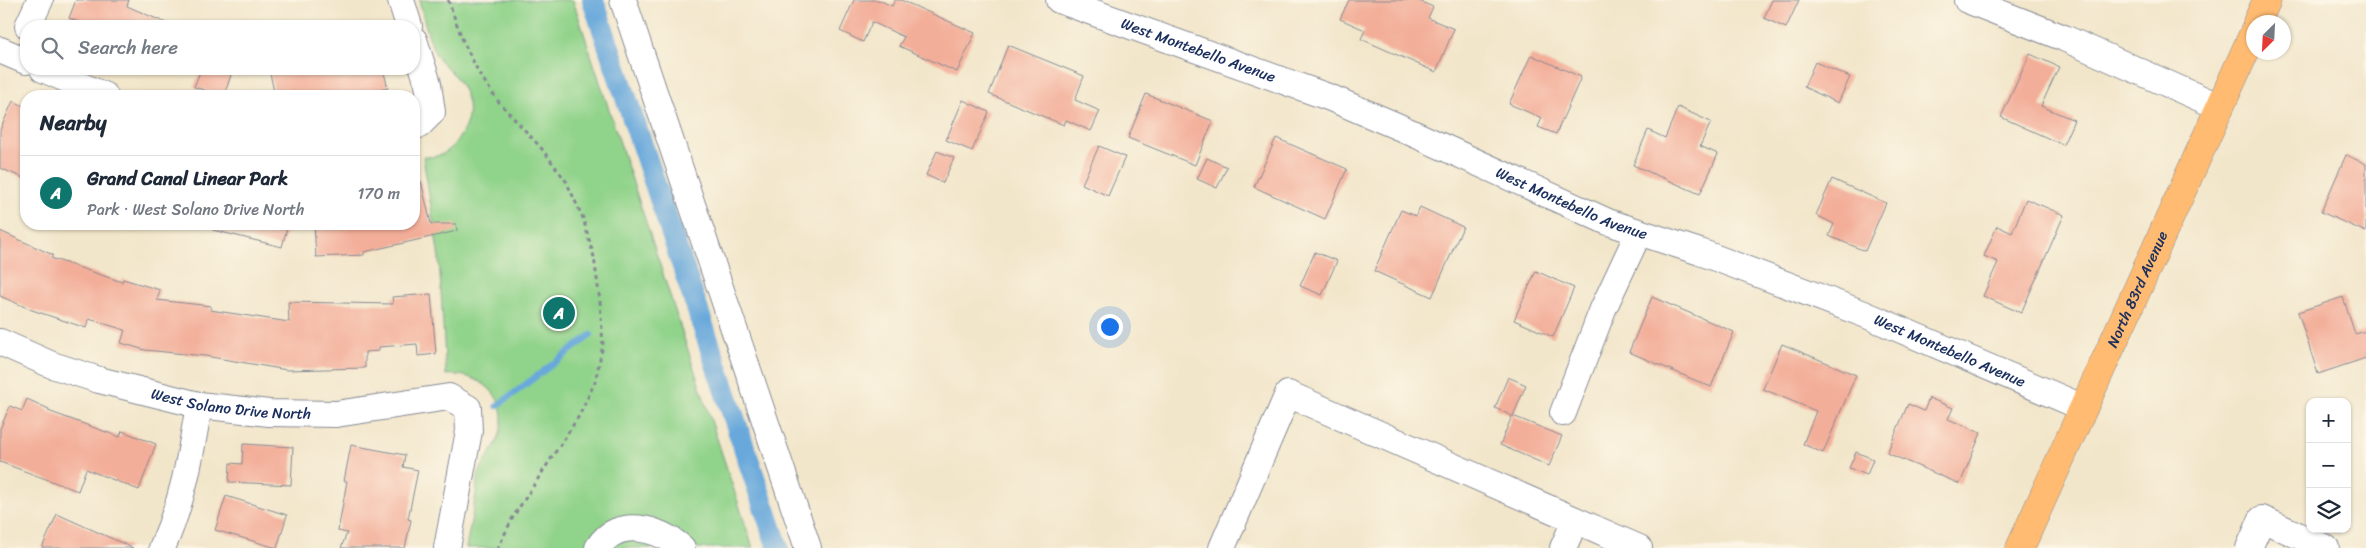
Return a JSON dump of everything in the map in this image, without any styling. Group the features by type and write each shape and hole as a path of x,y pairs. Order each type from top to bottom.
{"main road":[{"path":"2261,15 2267,0"},
{"name":"North 83rd Avenue","path":"2020,548 2246,50"}],"street":[{"path":"31,20 40,0"},
{"path":"401,0 408,20"},
{"path":"623,0 808,548"},
{"name":"West Montebello Avenue","path":"1059,0 1331,98 1399,126 1608,222 1700,252 1864,314 2084,408"},
{"path":"1967,0 2064,38 2220,107"},
{"path":"14,56 20,43"},
{"path":"420,59 428,84 423,119"},
{"path":"57,75 91,90"},
{"path":"1563,413 1603,309 1638,232"},
{"name":"West Solano Drive North","path":"0,342 52,365 99,380 199,405 270,413 336,414 448,397 468,408 469,431 447,548"},
{"path":"1222,548 1288,394 1639,548"},
{"path":"162,548 177,514 184,489 199,405"},
{"path":"2249,548 2262,519 2326,548"},
{"path":"1563,548 1575,521"},
{"path":"598,548 615,532 640,527 671,538 682,548"}],"path":[{"path":"448,0 463,41 480,75 498,101 542,149 566,180 583,218 594,257 600,301 603,344 595,382 580,416 513,517 498,548"}],"green space":[{"path":"419,0 573,0 753,548 466,548 478,477 499,435 502,417 500,405 488,388 469,377 446,375 439,258 423,157 443,154 454,144 467,122 468,105 463,89 458,81 433,49"}],"building":[{"path":"76,0 129,0 127,6 159,20 74,20 69,18"},
{"path":"854,0 879,0 892,6 895,0 901,0 975,33 957,72 899,46 904,37 872,22 863,42 840,31"},
{"path":"1349,0 1417,0 1433,7 1428,18 1454,29 1436,72 1361,39 1365,30 1340,19"},
{"path":"1772,0 1799,0 1786,28 1764,18"},
{"path":"1008,45 1084,76 1075,100 1100,111 1091,131 1066,120 1064,125 989,94"},
{"path":"2030,54 2059,67 2041,106 2074,120 2063,145 2001,117"},
{"path":"1531,55 1581,77 1556,134 1538,127 1542,118 1509,104"},
{"path":"1815,62 1850,77 1838,103 1804,87"},
{"path":"199,75 231,75 226,90 204,90 194,87"},
{"path":"270,75 385,75 388,88 381,90 274,90"},
{"path":"1146,94 1213,121 1195,165 1128,138"},
{"path":"963,100 989,112 972,151 946,140"},
{"path":"13,101 20,104 20,176 0,168 0,130"},
{"path":"1678,107 1711,122 1700,146 1718,154 1700,194 1633,165 1648,130 1665,138"},
{"path":"1276,138 1347,169 1325,219 1254,187"},
{"path":"1099,146 1125,157 1108,196 1082,184"},
{"path":"937,151 954,158 943,183 926,175"},
{"path":"2346,155 2366,164 2366,232 2321,212"},
{"path":"1207,158 1227,167 1217,188 1197,179"},
{"path":"1832,179 1886,203 1865,251 1829,236 1834,224 1816,215"},
{"path":"420,181 431,224 456,224 457,231 364,252 364,255 316,257 314,230 420,230"},
{"path":"2026,199 2064,215 2021,313 1983,296 1998,262 1984,256 1997,226 2012,233"},
{"path":"1420,207 1463,227 1432,297 1374,271 1401,210 1416,216"},
{"path":"213,230 286,230 282,247"},
{"path":"0,231 53,255 51,258 122,282 123,279 160,290 157,300 211,306 210,310 289,322 288,302 393,304 392,297 431,294 436,354 418,356 417,344 379,347 379,351 365,352 365,368 287,370 205,356 145,350 121,343 125,330 89,319 86,328 32,310 0,296"},
{"path":"1315,252 1337,261 1322,295 1300,286"},
{"path":"1536,271 1574,288 1553,337 1514,320"},
{"path":"1652,297 1734,332 1711,387 1629,352"},
{"path":"2343,297 2355,334 2366,331 2366,358 2318,374 2298,312"},
{"path":"1782,344 1856,375 1823,453 1803,444 1816,411 1763,389"},
{"path":"1508,377 1526,385 1513,416 1562,436 1549,466 1500,445 1512,416 1495,408"},
{"path":"1929,398 1953,408 1948,419 1981,433 1960,484 1887,453 1908,404 1924,411"},
{"path":"27,399 49,409 48,411 120,437 122,431 156,444 139,490 86,469 78,491 0,462 0,429 10,406 22,411"},
{"path":"243,444 293,447 291,485 229,482 230,463 242,464"},
{"path":"351,445 405,455 403,467 418,470 408,519 411,520 405,548 341,548 347,533 338,531 347,481 344,481"},
{"path":"1856,452 1873,459 1867,475 1849,468"},
{"path":"226,496 287,515 277,548 215,530"},
{"path":"57,514 133,548 42,548"}],"waterway":[{"path":"593,0 778,548"},
{"path":"497,406 591,335"}],"place":[{"name":"Grand Canal Linear Park","path":"559,313"}]}
